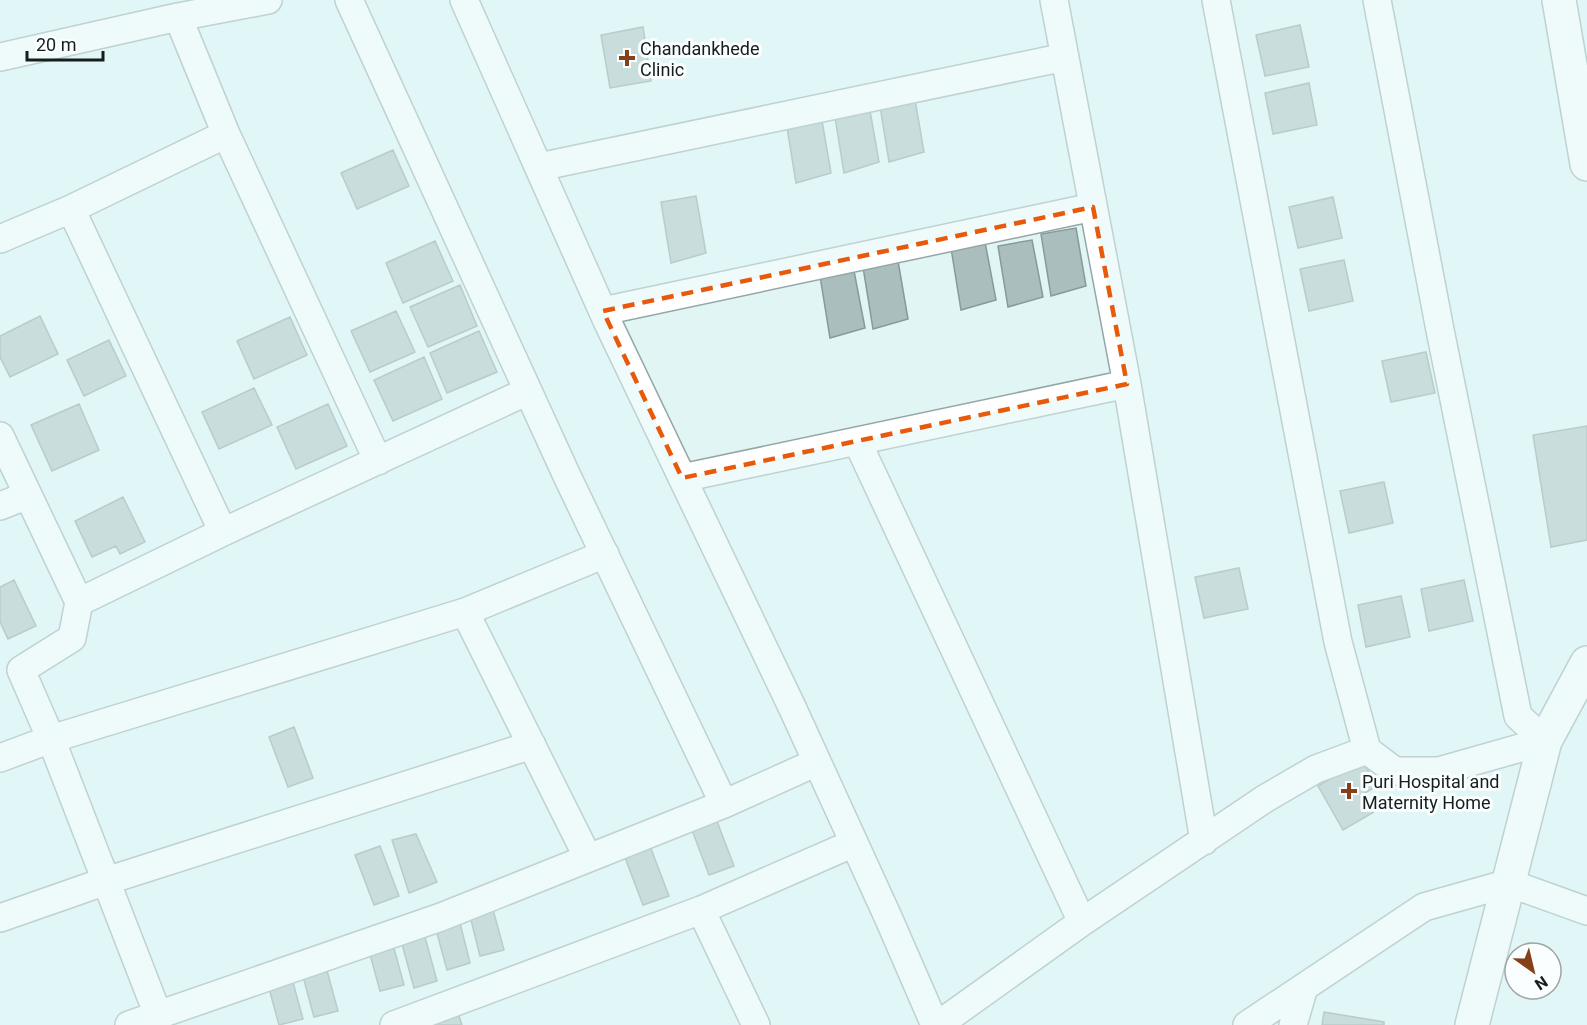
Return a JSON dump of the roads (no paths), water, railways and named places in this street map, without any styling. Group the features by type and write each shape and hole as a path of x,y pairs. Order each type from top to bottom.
{"street":[{"path":"0,57 178,17 268,0"},
{"path":"349,0 528,391 724,804"},
{"path":"464,0 603,311 817,762 936,1025 1082,922 1266,798 1316,769 1367,750"},
{"path":"1054,0 1127,384 1203,841"},
{"path":"1216,0 1338,642 1367,750 1395,771 1439,771 1545,741"},
{"path":"1377,0 1437,319 1518,716 1545,741"},
{"path":"1559,0 1587,164"},
{"path":"178,17 226,134 378,460"},
{"path":"539,167 1065,57"},
{"path":"0,239 71,209 226,134"},
{"path":"603,311 1094,207"},
{"path":"71,209 224,532"},
{"path":"682,478 1127,384"},
{"path":"80,602 224,532 528,391"},
{"path":"0,436 80,602 72,638 10,673 51,740 158,1015"},
{"path":"856,441 1082,922"},
{"path":"0,506 28,495"},
{"path":"0,758 51,740 465,612 605,554"},
{"path":"465,612 588,858"},
{"path":"1472,1025 1545,741 1587,663"},
{"path":"0,918 106,881 532,745"},
{"path":"129,1025 441,917 724,804 817,762"},
{"path":"394,1025 701,910 854,843"},
{"path":"1246,1025 1424,907 1509,883 1587,911"},
{"path":"701,910 756,1025"},
{"path":"1293,1025 1304,987"}],"place":[{"name":"Chandankhede Clinic","path":"627,58"},
{"name":"Puri Hospital and Maternity Home","path":"1349,791"}]}
